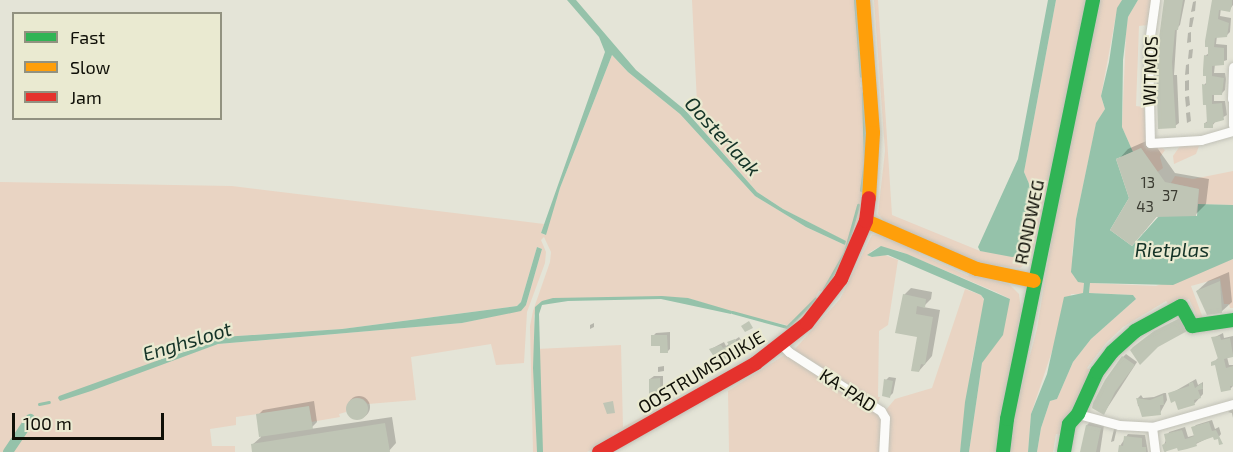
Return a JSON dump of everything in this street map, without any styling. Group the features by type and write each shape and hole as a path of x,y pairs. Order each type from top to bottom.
{"street":[{"name":"OOSTRUMSDIJKJE","path":"599,452 733,378 782,345 807,323 832,292 851,258 866,221 871,190 873,133 863,0"},
{"name":"RONDWEG","path":"1002,452 1034,281 1093,0"},
{"name":"WITMOS","path":"1155,0 1148,50 1150,143 1201,140 1233,131"},
{"path":"1233,67 1233,125"},
{"path":"866,221 977,269 1034,281"},
{"path":"1064,452 1069,424 1078,414 1105,361 1120,344 1152,320 1181,306 1192,326 1233,320"},
{"name":"KA-PAD","path":"782,345 789,352 881,411 885,418 884,452"},
{"path":"1078,414 1119,425 1152,427 1233,404"},
{"path":"1152,427 1155,452"}],"shaded area":[{"path":"692,0 859,0 864,82 860,82 860,87 864,88 868,162 860,219 850,246 827,292 819,291 816,296 818,303 804,318 765,348 791,326 741,315 688,298 612,297 539,303 534,316 537,452 533,452 530,326 550,262 551,252 544,237 541,240 546,252 545,263 527,312 524,363 496,365 491,344 411,357 416,400 368,404 363,399 356,398 347,405 346,412 339,414 340,417 311,422 307,407 236,417 236,425 210,429 212,446 235,446 235,452 0,452 0,182 232,186 544,224 541,233 545,235 560,188 612,55 628,72 680,114 755,196 806,227 845,245 845,241 783,209 757,192 698,124","holes":["537,247 542,249 526,305 508,313 462,323 218,344 58,398 223,337 342,329 517,306 521,302"]},
{"path":"874,0 878,0 892,215 980,251 1020,255 1033,193 1024,172 1056,0 1089,0 1031,259 1020,268 979,264 886,223 878,214 885,151"},
{"path":"1101,0 1122,0 1116,15 1101,96 1105,109 1096,124 1076,219 1072,255 1084,282 1083,294 1071,294 1031,414 1028,452 1008,452 1013,419 1037,329 1059,193"},
{"path":"1138,0 1152,0 1148,25 1139,26 1136,106 1144,107 1147,148 1161,147 1165,150 1160,157 1163,168 1156,173 1141,148 1133,152 1122,127 1128,17"},
{"path":"1197,144 1199,146 1196,154 1174,164 1173,156 1180,146"},
{"path":"1233,171 1233,205 1198,204 1199,189 1171,183 1175,176 1193,179"},
{"path":"882,234 917,248 919,254 968,276 971,272 1010,285 1019,294 1021,311 999,429 997,452 969,452 982,363 1010,299 899,251 879,247 870,252 873,257 885,255 898,260 888,325 879,331 878,397 880,397 878,403 794,350 840,299 872,235"},
{"path":"1233,259 1233,308 1230,308 1229,304 1224,304 1220,278 1191,286 1204,321 1199,322 1191,317 1196,314 1189,299 1171,307 1166,301 1123,327 1106,343 1087,368 1094,373 1062,435 1056,434 1053,452 1037,452 1041,428 1050,401 1057,399 1073,362 1091,339 1136,299 1133,295 1089,293 1090,283 1156,286"},
{"path":"965,289 981,295 985,302 972,361 960,452 887,452 885,411 895,399 932,388"},
{"path":"621,345 623,427 661,407 661,411 621,435 617,431 612,434 614,439 587,452 540,452 536,349"},
{"path":"786,354 873,407 881,419 881,452 729,452 728,391"}],"water":[{"path":"567,0 576,0 636,70 685,110 757,192 783,209 846,241 845,245 806,227 755,196 680,114 628,72 612,55 560,188 546,235 541,233 605,52 599,37"},
{"path":"1048,0 1056,0 1024,172 1033,193 1022,249 1019,256 1012,257 980,251 978,247 1018,159"},
{"name":"Rietplas","path":"1122,0 1138,0 1128,17 1123,60 1122,127 1133,152 1116,159 1129,198 1110,230 1132,246 1159,216 1197,216 1198,204 1233,205 1233,259 1173,285 1090,283 1089,293 1133,295 1136,299 1091,339 1073,362 1057,399 1050,401 1041,428 1037,452 1028,452 1031,414 1047,374 1064,297 1083,293 1084,283 1078,282 1071,272 1076,219 1096,123 1105,109 1101,96 1117,8"},
{"path":"881,246 907,254 1010,299 1003,335 982,363 969,452 960,452 965,402 984,299 981,295 888,255 872,257 867,255"},
{"path":"537,247 542,249 526,305 521,311 462,323 218,344 91,391 60,401 58,398 223,337 342,329 517,306 521,302"},
{"path":"662,296 688,298 732,311 731,314 661,299 568,301 542,305 539,314 543,452 537,452 533,368 535,307 542,301 553,298"}],"building":[{"path":"1164,0 1183,0 1178,30 1175,30 1172,62 1176,128 1158,129 1156,61"},
{"path":"1212,0 1232,0 1232,5 1230,12 1219,10 1218,19 1229,23 1227,37 1215,38 1214,47 1224,48 1224,65 1212,66 1212,76 1224,78 1222,95 1212,95 1212,104 1222,103 1224,120 1213,123 1213,128 1204,128 1204,123 1207,123 1202,84 1206,85 1206,76 1203,76 1204,55 1208,56 1205,41"},
{"path":"1141,148 1165,182 1199,189 1196,216 1156,217 1132,246 1110,230 1129,198 1116,159"},
{"path":"1220,281 1222,313 1207,315 1196,291"},
{"path":"903,294 926,299 925,308 917,306 916,314 933,317 925,365 921,364 919,372 911,371 917,337 895,333"},
{"path":"1180,318 1189,330 1158,347 1140,365 1130,350 1154,331"},
{"path":"749,321 753,328 745,332 741,326"},
{"path":"651,335 667,335 668,353 660,353 660,346 651,346"},
{"path":"1220,336 1221,340 1230,338 1233,355 1233,357 1224,359 1226,368 1233,366 1233,386 1230,386 1231,390 1221,392 1215,365 1211,366 1211,362 1218,359 1211,337"},
{"path":"735,339 741,350 718,363 709,349 721,345 723,348 729,345 727,342"},
{"path":"1122,356 1135,365 1115,392 1104,415 1092,408 1093,403 1105,380"},
{"path":"660,378 661,398 649,398 649,379"},
{"path":"884,379 893,381 890,398 882,396"},
{"path":"1193,382 1195,388 1202,383 1203,389 1198,390 1201,398 1194,400 1195,405 1178,410 1175,401 1171,403 1168,393 1189,386 1189,383"},
{"path":"1163,395 1164,405 1160,405 1161,415 1142,417 1136,398 1150,400"},
{"path":"357,398 365,401 368,409 365,417 357,420 349,417 346,409 349,401"},
{"path":"613,401 615,413 607,414 603,403"},
{"path":"309,406 313,429 259,437 256,414"},
{"path":"1209,422 1212,431 1216,430 1223,444 1219,445 1218,439 1214,440 1213,437 1196,443 1197,446 1164,452 1162,445 1166,443 1164,434 1182,430 1185,439 1189,438 1194,436 1191,427"},
{"path":"385,423 390,452 252,452 251,444"},
{"path":"1086,425 1101,428 1096,452 1080,452"},
{"path":"1124,436 1142,438 1142,447 1146,447 1146,452 1118,452 1119,445 1123,446"}],"waterway":[{"path":"855,0 861,76"},
{"path":"861,190 865,162 863,93"},
{"path":"824,289 845,252 858,205"},
{"path":"732,312 787,327 815,299"},
{"name":"Enghsloot","path":"39,404 49,402"},
{"path":"8,452 30,419"}],"traffic: fast":[{"path":"1003,452 1007,419 1093,0"},
{"path":"1064,452 1069,424 1078,414 1097,372 1112,352 1135,331 1181,306 1192,326 1233,320"}],"traffic: slow":[{"path":"863,0 873,133 869,198"},
{"path":"866,221 977,269 1034,281"}],"traffic: jam":[{"path":"599,452 756,363 807,323 841,279 866,221 869,198"}],"water label":[{"name":"Oosterlaak","path":"723,136"}]}
